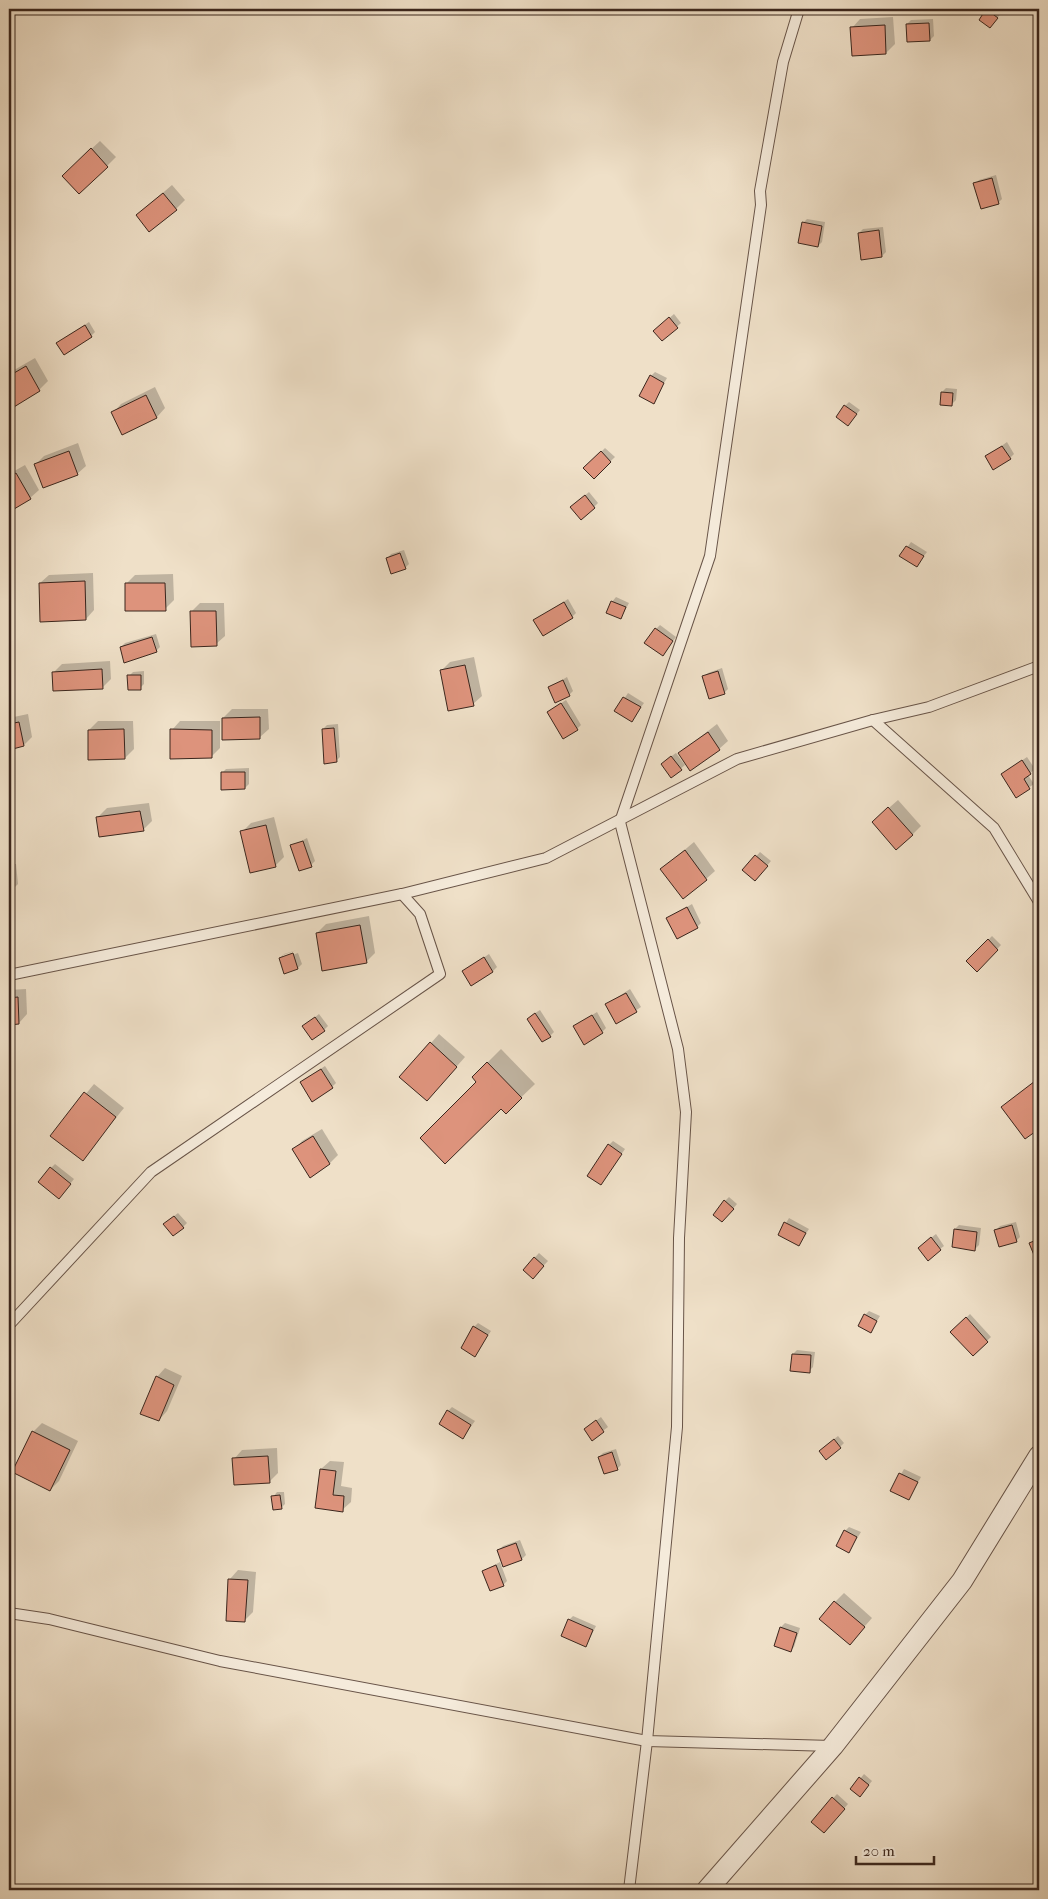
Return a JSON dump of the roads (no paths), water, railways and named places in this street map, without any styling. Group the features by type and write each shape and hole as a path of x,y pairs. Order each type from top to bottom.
{"street":[{"path":"707,1890 833,1746 962,1581 1039,1456"}],"lane":[{"path":"629,1890 646,1741 676,1427 678,1238 686,1112 678,1049 620,822 710,556 761,205 760,191 783,62 799,9"},
{"path":"9,975 402,894 546,858 620,822 736,759 873,720 929,707 1039,666"},
{"path":"873,720 994,828 1039,902"},
{"path":"9,1325 151,1172 440,974 420,914 402,894"},
{"path":"9,1613 49,1619 220,1661 646,1741 833,1746"}]}
